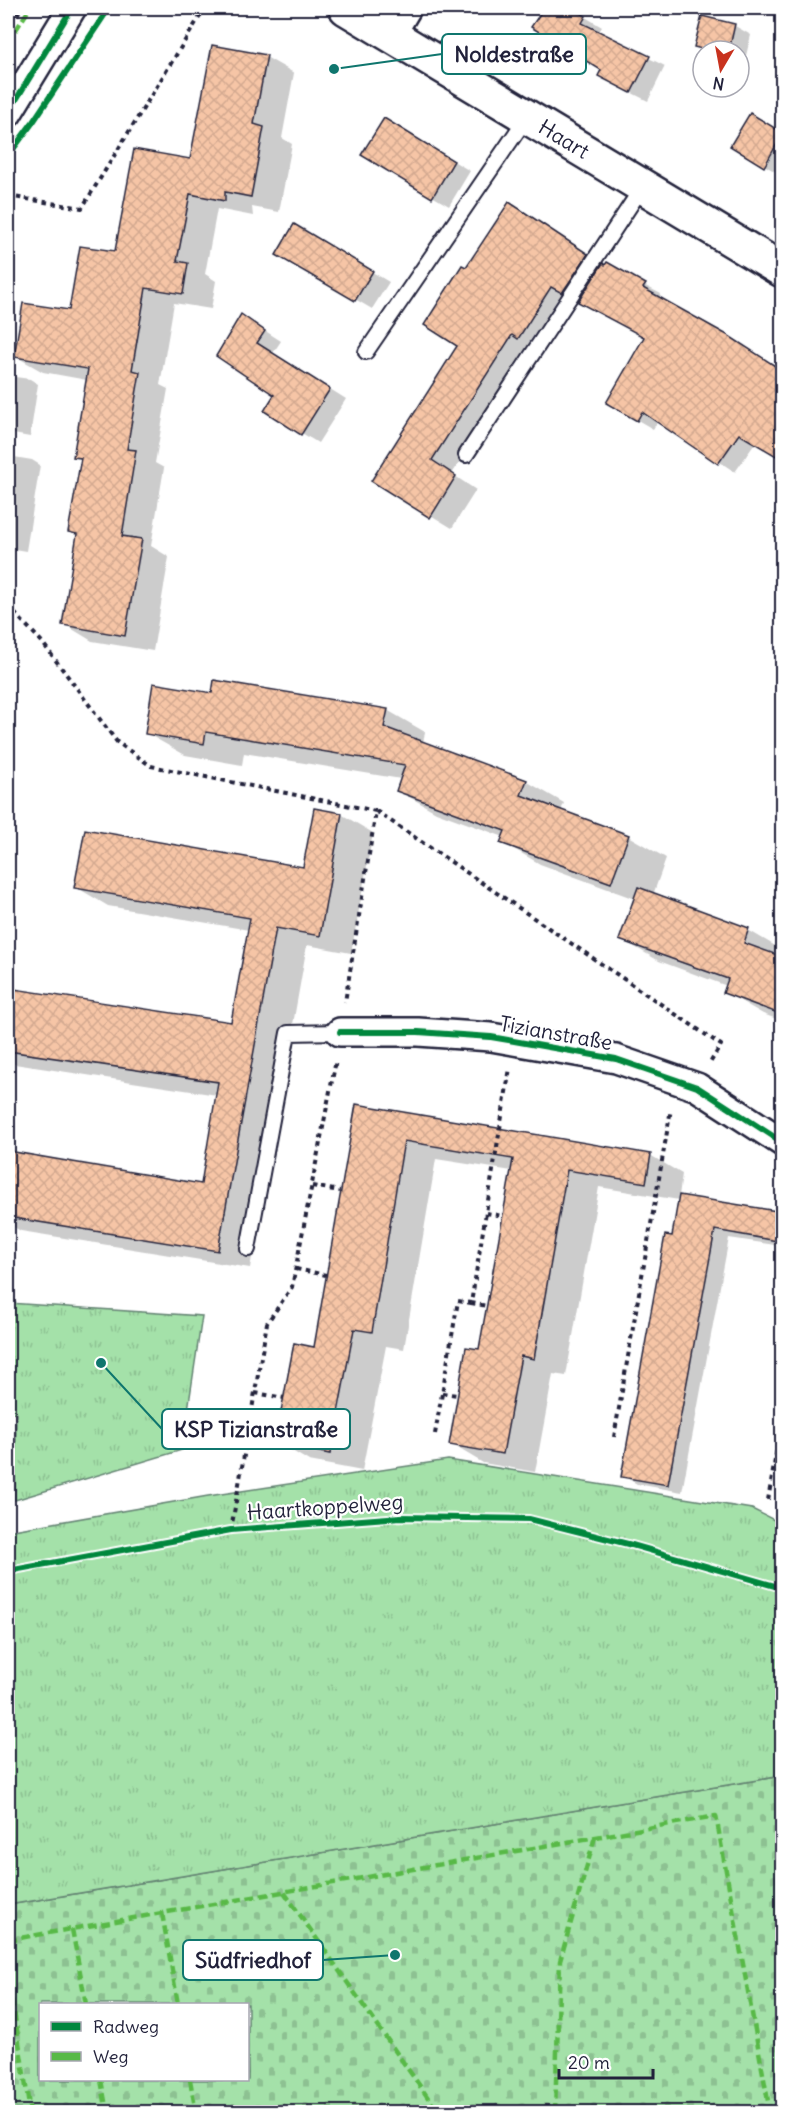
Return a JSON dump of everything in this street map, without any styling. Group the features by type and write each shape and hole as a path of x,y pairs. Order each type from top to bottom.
{"main road":[{"name":"Haart","path":"346,8 399,21 527,117 783,270"}],"street":[{"path":"8,113 72,8"},
{"name":"Tizianstraße","path":"340,1032 417,1032 490,1037 616,1059 687,1083 783,1142"}],"lane":[{"path":"366,352 527,117"},
{"path":"466,455 643,186"},
{"path":"248,1249 288,1033 340,1032"}],"path":[{"path":"8,8 24,16"},
{"path":"8,196 82,208 205,8"},
{"path":"8,606 42,642 117,742 151,766 376,811 721,1045 687,1083 614,1437"},
{"path":"231,1530 267,1323 292,1287 296,1269 332,1088 376,811"},
{"path":"471,1304 515,1041"},
{"path":"312,1186 340,1191"},
{"path":"486,1213 502,1216"},
{"path":"296,1269 326,1275"},
{"path":"435,1434 458,1301 487,1306"},
{"path":"255,1393 284,1398"},
{"path":"442,1393 458,1395"},
{"path":"768,1500 783,1419"}],"green space":[{"path":"8,1303 202,1316 182,1450 15,1500 16,1413 8,1411"},
{"path":"448,1460 752,1509 782,1524 782,1776 8,1905 8,1531 208,1496"},
{"path":"782,1776 782,2112 8,2112 8,1905"}],"building":[{"path":"544,8 572,8 586,16 582,23 650,56 631,93 598,76 601,70 531,27"},
{"path":"702,16 735,24 732,39 696,39"},
{"path":"212,45 267,55 254,124 264,127 251,197 225,192 225,201 190,194 177,261 188,263 183,294 146,288 132,370 140,372 127,449 136,450 122,536 142,539 125,636 62,625 77,534 68,532 81,458 73,457 88,369 14,357 23,303 69,310 80,246 115,251 134,149 190,159"},
{"path":"750,113 783,133 764,167 730,146"},
{"path":"384,118 454,161 432,198 361,155"},
{"path":"509,202 588,254 562,293 551,287 518,339 512,335 432,460 456,476 430,518 371,481 457,346 424,325 462,265 466,267"},
{"path":"294,224 373,271 355,301 276,255"},
{"path":"607,262 646,284 643,288 729,336 783,371 783,460 739,434 718,464 642,412 637,421 606,403 644,337 578,302 603,263 605,265"},
{"path":"241,314 265,331 257,343 330,389 301,435 264,411 274,395 216,356"},
{"path":"214,680 388,709 384,727 527,780 521,795 629,835 611,883 500,843 505,831 396,791 405,765 206,732 204,744 145,734 153,683 212,693"},
{"path":"314,808 342,813 320,936 276,928 218,1251 8,1217 8,1151 201,1184 218,1082 8,1051 8,988 231,1022 250,918 74,888 85,829 303,867"},
{"path":"638,887 749,928 744,943 783,957 783,1015 723,993 728,979 619,940"},
{"path":"356,1104 651,1154 646,1183 567,1170 534,1359 521,1356 503,1454 449,1445 466,1347 479,1349 513,1159 404,1141 372,1332 354,1329 330,1454 275,1443 294,1343 314,1347"},
{"path":"679,1195 783,1212 783,1242 715,1230 668,1485 621,1477 665,1235 672,1236"}],"marked path":[{"path":"8,42 30,8"},
{"path":"8,1940 716,1816 770,2112"},
{"path":"555,2112 560,1961 595,1837"},
{"path":"284,1892 438,2112"},
{"path":"162,1913 178,2003"},
{"path":"72,1929 86,2003"},
{"path":"8,1973 30,2112"},
{"path":"101,2081 107,2112"},
{"path":"190,2081 196,2112"}],"cycle path":[{"path":"8,113 72,8"},
{"path":"8,156 109,8"},
{"path":"340,1032 418,1032 491,1037 616,1059 697,1087 782,1142"},
{"name":"Haartkoppelweg","path":"8,1571 231,1530 401,1517 529,1519 632,1545 782,1588"}],"place":[{"name":"Noldestraße","path":"334,69"},
{"name":"KSP Tizianstraße","path":"101,1363"},
{"name":"Südfriedhof","path":"395,1955"}]}
